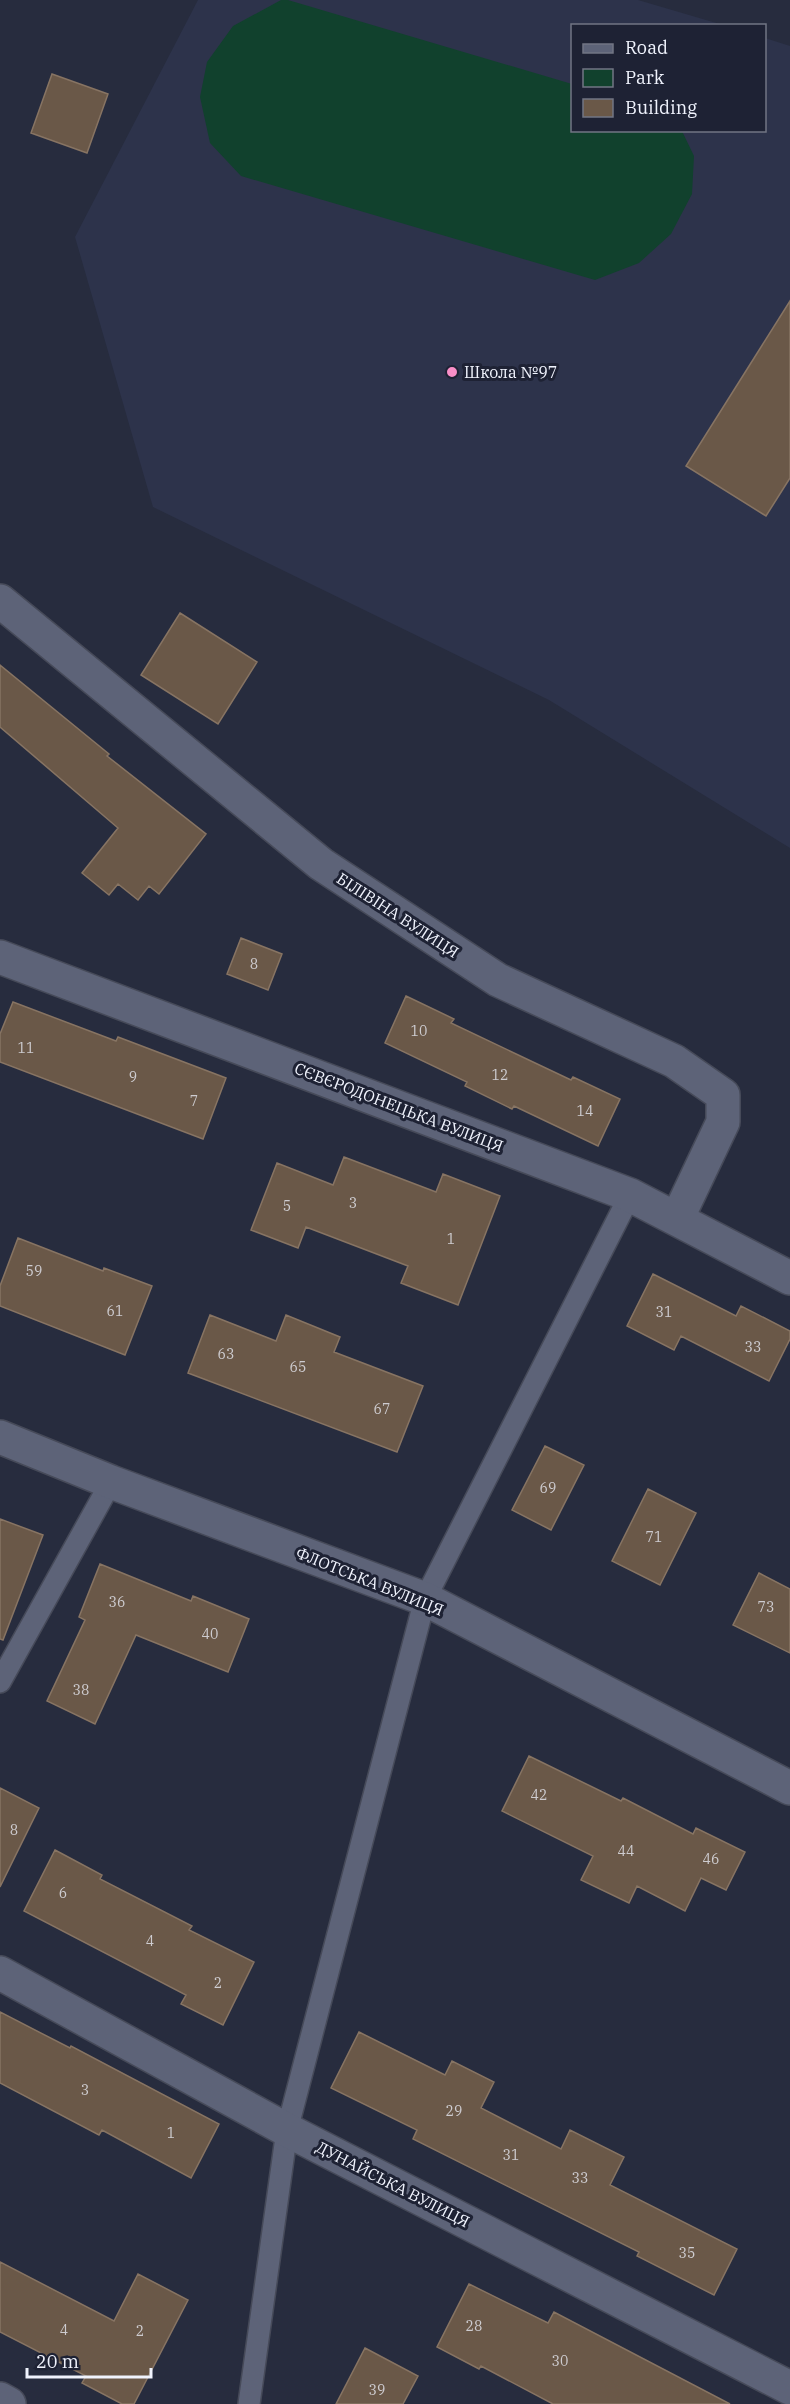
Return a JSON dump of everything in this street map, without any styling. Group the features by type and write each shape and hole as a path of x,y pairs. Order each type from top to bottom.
{"street":[{"name":"БІЛІВІНА ВУЛИЦЯ","path":"0,601 321,864 498,980 674,1061 723,1095 723,1122 677,1219"},
{"name":"СЄВЄРОДОНЕЦЬКА ВУЛИЦЯ","path":"0,957 630,1195 790,1278"},
{"name":"ФЛОТСЬКА ВУЛИЦЯ","path":"0,1437 111,1482 425,1599 790,1788"},
{"name":"ДУНАЙСЬКА ВУЛИЦЯ","path":"0,1973 287,2130 790,2388"},
{"path":"0,2399 9,2404"}],"lane":[{"path":"249,2404 287,2130 425,1599 630,1195"},
{"path":"0,1682 111,1482"}],"shaded area":[{"name":"Школа №97","path":"198,0 638,0 720,24 571,24 571,132 766,132 766,38 790,46 790,848 549,700 153,507 75,237"}],"green space":[{"path":"281,0 288,0 571,84 571,132 682,132 694,156 692,194 671,234 639,263 595,280 241,176 210,143 200,97 207,62 233,26"}],"building":[{"path":"52,74 108,94 87,153 31,133"},
{"path":"790,301 790,478 766,516 686,466"},
{"path":"180,613 257,662 218,724 141,675"},
{"path":"0,665 109,754 107,756 206,834 159,894 149,886 138,900 118,884 109,895 82,873 118,828 0,727"},
{"path":"241,938 282,954 268,990 227,974"},
{"path":"406,996 454,1019 451,1023 571,1080 573,1077 620,1099 598,1146 514,1106 512,1109 465,1086 467,1082 385,1043"},
{"path":"13,1002 116,1041 118,1037 226,1078 203,1139 0,1062 0,1034"},
{"path":"344,1157 436,1192 443,1174 500,1196 458,1305 401,1283 408,1266 306,1227 298,1248 251,1230 277,1163 333,1185"},
{"path":"18,1238 103,1271 104,1268 152,1286 125,1355 0,1306 0,1286"},
{"path":"653,1274 736,1316 741,1306 790,1331 790,1339 769,1381 681,1336 674,1350 627,1326"},
{"path":"210,1315 276,1341 286,1315 340,1337 334,1352 423,1386 397,1452 188,1373"},
{"path":"545,1446 584,1465 551,1530 512,1510"},
{"path":"648,1489 696,1513 660,1585 612,1561"},
{"path":"0,1519 43,1535 3,1640 0,1639"},
{"path":"100,1564 191,1601 193,1596 249,1619 228,1672 136,1635 95,1724 47,1701 85,1620 79,1617"},
{"path":"759,1573 790,1589 790,1653 733,1625"},
{"path":"529,1756 621,1801 623,1798 693,1834 696,1828 745,1852 726,1890 701,1878 685,1911 637,1886 629,1903 581,1880 593,1856 502,1811"},
{"path":"0,1788 39,1808 0,1887"},
{"path":"55,1850 102,1875 100,1879 192,1926 189,1930 254,1962 223,2025 181,2004 186,1995 24,1911"},
{"path":"0,2012 70,2048 71,2046 219,2124 191,2178 102,2130 99,2135 0,2083"},
{"path":"359,2032 445,2075 452,2061 494,2082 481,2108 561,2149 570,2130 624,2157 610,2185 737,2249 714,2295 637,2256 639,2252 413,2139 417,2130 331,2088"},
{"path":"0,2262 114,2321 138,2274 188,2300 134,2404 122,2404 82,2383 86,2376 0,2332"},
{"path":"469,2284 548,2323 554,2312 730,2404 553,2404 481,2366 479,2369 437,2347"},
{"path":"365,2348 418,2376 403,2404 336,2404"}],"place":[{"name":"Школа №97","path":"452,372"}]}
